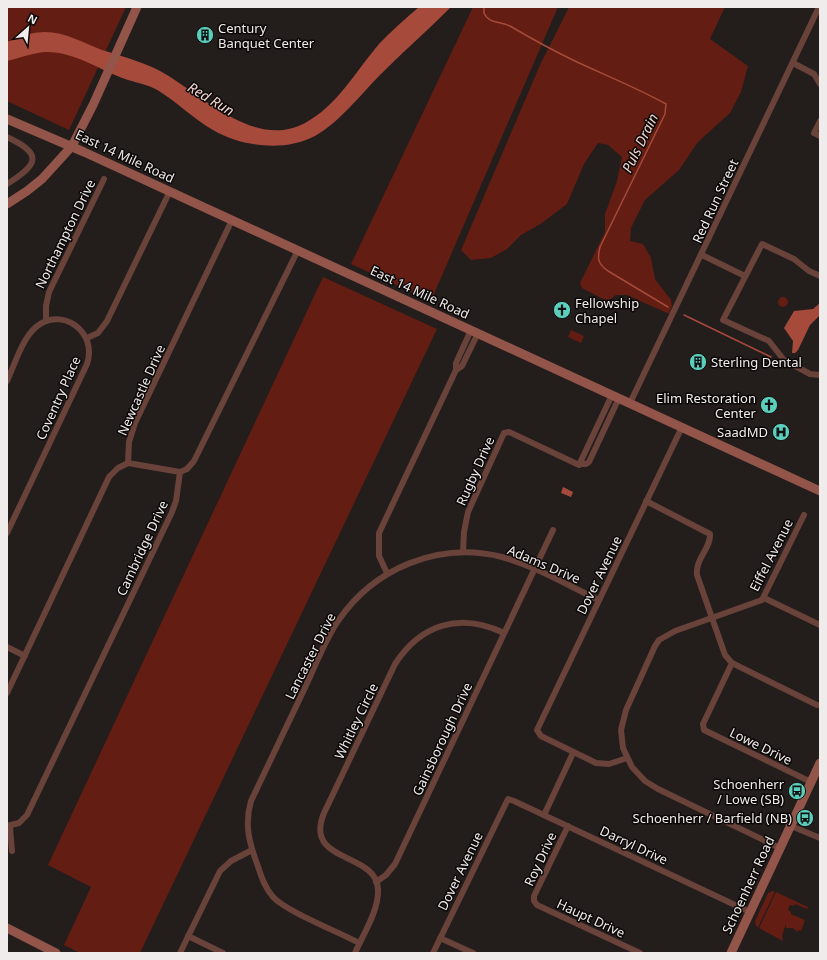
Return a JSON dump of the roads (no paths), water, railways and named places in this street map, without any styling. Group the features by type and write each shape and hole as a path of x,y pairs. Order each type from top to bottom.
{"main road":[{"path":"7,204 42,179 72,146 102,85 137,7"},
{"name":"East 14 Mile Road","path":"7,119 72,146 820,491"},
{"name":"Schoenherr Road","path":"731,953 820,763"},
{"path":"7,929 56,953"}],"street":[{"name":"Red Run Street","path":"630,403 702,255 819,7"},
{"path":"793,63 814,74 820,84"},
{"path":"820,121 814,133 820,136"},
{"path":"7,137 26,146 31,151 32,156 30,165 26,170 7,184"},
{"name":"Northampton Drive","path":"46,320 46,306 49,292 104,179"},
{"path":"7,381 30,335 37,326 46,320 68,322 80,329 88,338 100,331 107,321 170,191"},
{"name":"Newcastle Drive","path":"128,463 129,442 135,423 232,220"},
{"path":"820,276 809,271 794,259 762,244 723,320 769,341 780,357 790,364 810,374 820,375"},
{"path":"7,693 109,477 118,468 128,463 180,472 187,469 194,461 298,250"},
{"path":"702,255 745,276"},
{"path":"387,573 379,556 379,533 456,370 456,363 475,331"},
{"name":"Coventry Place","path":"7,532 87,364 89,355 88,338"},
{"name":"Rugby Drive","path":"463,552 464,532 470,507 504,433 511,433 580,465 615,397"},
{"name":"Dover Avenue","path":"573,752 541,736 537,732 538,727 682,427"},
{"name":"Cambridge Drive","path":"9,826 19,823 27,815 172,512 176,501 180,472"},
{"path":"646,502 710,534 697,564 696,571 725,655 732,663 816,705"},
{"name":"Eiffel Avenue","path":"627,758 622,739 623,715 655,646 666,635 764,598 804,515"},
{"name":"Gainsborough Drive","path":"376,882 386,875 395,864 553,530"},
{"name":"Adams Drive","path":"387,573 422,559 463,552 502,557 599,600"},
{"name":"Lancaster Drive","path":"360,943 276,900 266,886 252,850 247,825 251,801 329,637 338,622 356,599 370,585 387,573"},
{"path":"764,598 820,625"},
{"name":"Whitley Circle","path":"376,882 370,872 362,866 328,848 322,839 320,828 324,813 395,664 416,638 444,625 465,623 480,624 504,633"},
{"path":"7,647 25,656"},
{"name":"Lowe Drive","path":"732,663 703,724 703,728 811,782"},
{"path":"544,815 573,752 601,764 617,763 627,758 637,773 652,786 780,848"},
{"name":"Dover Avenue","path":"433,953 508,799"},
{"name":"Darryl Drive","path":"508,799 750,912"},
{"path":"9,826 12,851"},
{"name":"Roy Drive","path":"534,901 534,896 568,826"},
{"path":"790,826 820,838"},
{"path":"180,953 220,871 231,861 252,850"},
{"path":"355,953 376,904 378,889 376,882"},
{"name":"Haupt Drive","path":"534,901 537,905 640,953"},
{"path":"188,936 223,953"},
{"path":"440,938 473,953"}],"waterway":[{"name":"Puls Drain","path":"484,7 486,17 492,21 506,24 568,58 633,87 666,104 665,114 600,247 599,261 608,271 668,307"},
{"name":"Puls Drain","path":"684,315 771,357"}],"place":[{"name":"Century Banquet Center","path":"205,35"},
{"name":"Fellowship Chapel","path":"562,310"},
{"name":"Sterling Dental","path":"698,362"},
{"name":"Elim Restoration Center","path":"769,405"},
{"name":"SaadMD","path":"781,432"},
{"name":"Schoenherr / Lowe (SB)","path":"797,791"},
{"name":"Schoenherr / Barfield (NB)","path":"805,818"}],"water label":[{"name":"Red Run","path":"211,99"}]}
